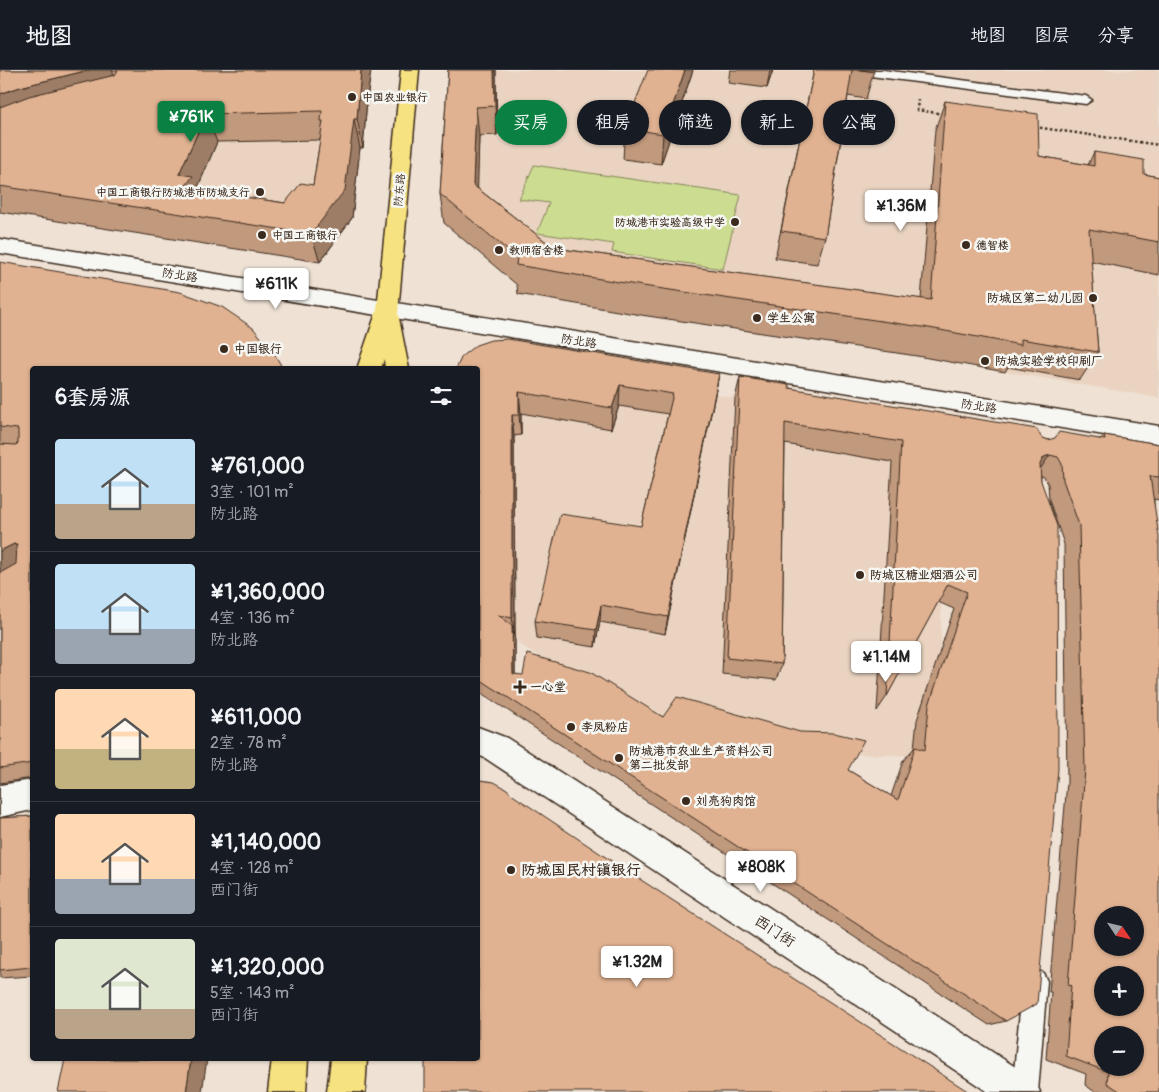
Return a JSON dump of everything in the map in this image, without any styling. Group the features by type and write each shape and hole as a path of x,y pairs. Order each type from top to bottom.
{"main road":[{"name":"防东路","path":"370,366 388,310 410,70"},
{"name":"防东路","path":"388,310 397,366"},
{"path":"287,1092 290,1061"},
{"path":"346,1092 348,1061"}],"street":[{"name":"防北路","path":"0,246 388,310 1034,423 1159,435"},
{"name":"西门街","path":"480,743 496,748 1021,1092"},
{"path":"0,801 30,795"}],"lane":[{"path":"855,70 1086,100"},
{"path":"1025,1092 1038,956"}],"path":[{"path":"921,78 917,110 946,114"},
{"path":"1033,127 1159,145"}],"shaded area":[{"name":"防城港市实验高级中学","path":"454,70 1159,70 1159,398 872,349 641,315 530,296 444,223"},
{"name":"中国工商银行防城港市防城支行","path":"365,124 363,148 360,149 351,219 338,239 179,240 179,129"},
{"path":"626,380 784,406 944,471 940,693 916,733 914,756 854,754 660,732 519,644 515,636 514,549 480,443 480,432 488,414"}],"green space":[{"path":"534,165 741,195 723,269 612,252 614,244 537,233 549,203 519,199"}],"building":[{"path":"0,70 89,70 20,87 0,94"},
{"path":"118,70 361,70 357,119 354,119 345,190 311,234 0,186 0,107 29,96 115,75","holes":["322,111 321,121 323,121 313,185 301,183 285,203 184,188 193,176 179,174 206,114"]},
{"path":"448,70 494,70 495,106 476,107 473,185 554,248 931,300 945,101 1038,114 1039,156 1094,166 1094,152 1144,160 1144,174 1159,177 1159,242 1089,229 1098,352 1021,339 1021,345 929,328 643,286 516,265 517,258 440,194"},
{"path":"648,70 685,70 675,100 659,100 659,133 649,132 649,100 636,100"},
{"path":"814,70 852,70 847,100 823,100 823,145 840,145 825,237 781,231 799,145 813,145 813,100 808,100"},
{"path":"0,262 180,292 222,307 253,328 274,353 281,366 30,366 30,763 0,768 0,573 16,564 17,544 0,551 0,444 16,445 18,443 18,429 0,427"},
{"path":"508,339 719,374 668,617 601,605 596,630 535,621 560,514 641,526 673,394 620,385 612,408 519,392 519,415 512,415 512,618 498,615 512,625 513,674 523,675 527,654 590,672 663,717 677,697 800,732 834,733 864,740 848,770 898,800 915,747 925,750 929,705 967,592 948,584 887,696 901,442 785,423 782,664 727,658 740,377 789,385 789,388 1037,429 1041,437 1048,440 1055,438 1059,432 1105,440 1104,435 1159,444 1159,477 1150,476 1159,537 1159,1092 1121,1092 1107,1083 1108,1076 1144,1076 1144,1026 1094,1026 1094,1067 1066,1056 1071,985 1068,986 1085,769 1079,525 1063,480 1062,464 1058,457 1050,455 1044,457 1040,464 1041,481 1057,526 1058,769 1037,1004 1006,1021 480,679 480,366 457,366 462,356 476,345 491,340"},
{"path":"480,780 494,782 507,789 511,794 607,858 969,1092 425,1092 425,1061 480,1061"},
{"path":"30,816 30,967 0,970 0,818"},
{"path":"65,1061 191,1061 186,1092 58,1092"}],"place":[{"name":"中国农业银行","path":"352,97"},
{"name":"中国工商银行防城港市防城支行","path":"260,192"},
{"name":"防城港市实验高级中学","path":"735,222"},
{"name":"中国工商银行","path":"262,235"},
{"name":"德智楼","path":"966,245"},
{"name":"教师宿舍楼","path":"499,250"},
{"name":"防城区第二幼儿园","path":"1093,298"},
{"name":"学生公寓","path":"757,318"},
{"name":"中国银行","path":"224,349"},
{"name":"防城实验学校印刷厂","path":"985,361"},
{"name":"防城区糖业烟酒公司","path":"860,575"},
{"name":"一心堂","path":"520,687"},
{"name":"李凤粉店","path":"571,727"},
{"name":"防城港市农业生产资料公司 第二批发部","path":"619,758"},
{"name":"刘亮狗肉馆","path":"686,801"},
{"name":"防城国民村镇银行","path":"511,870"}]}
